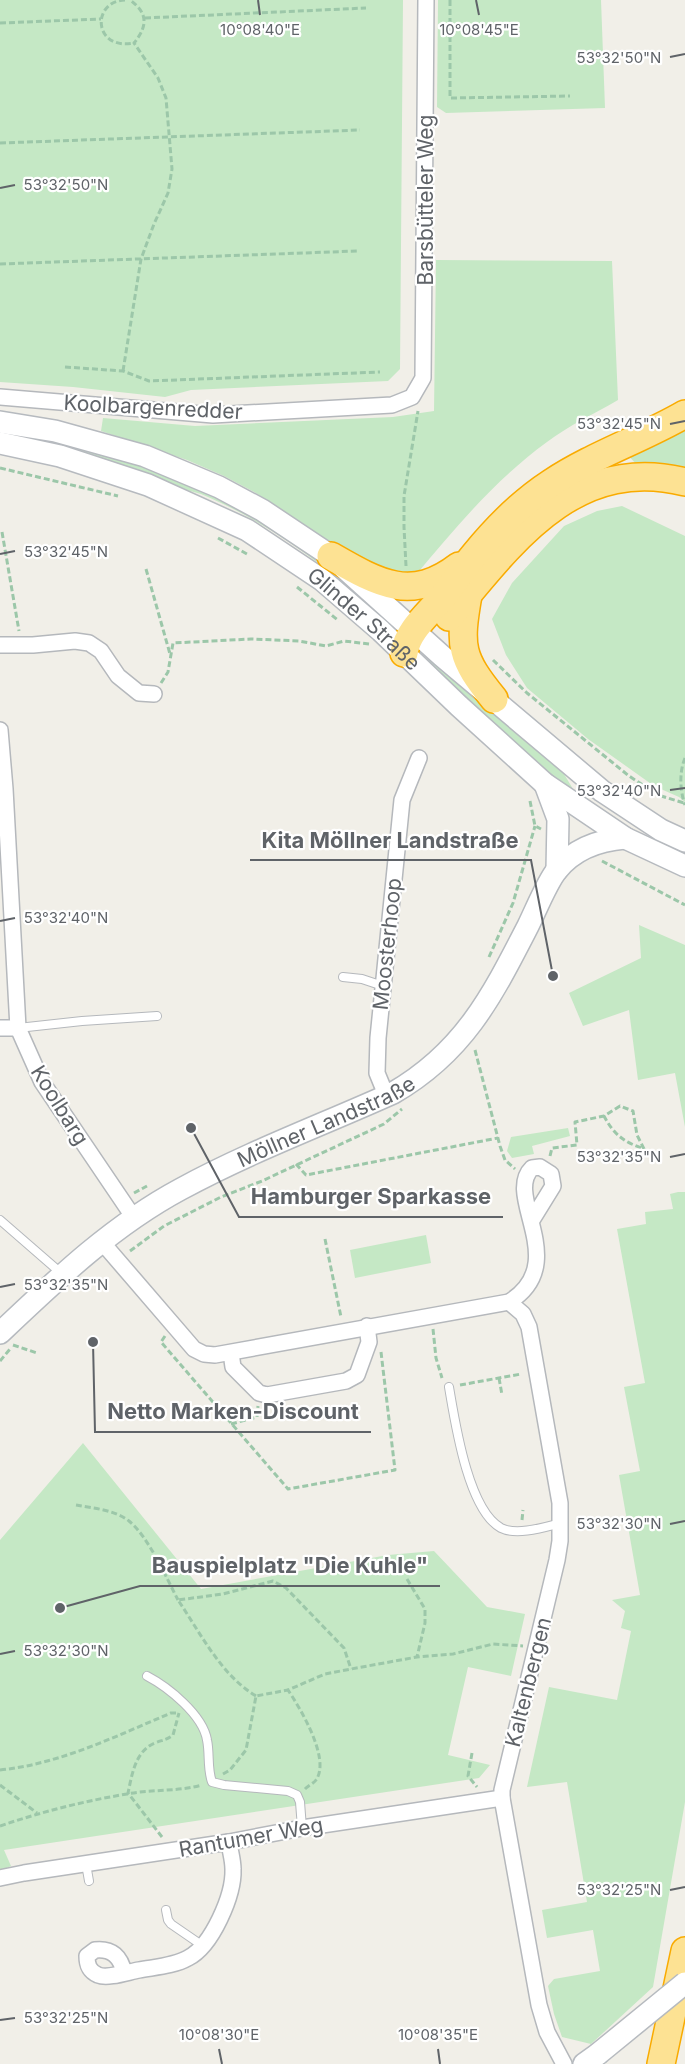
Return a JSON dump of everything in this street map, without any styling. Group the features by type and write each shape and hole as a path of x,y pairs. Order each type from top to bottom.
{"highway":[{"path":"415,642 435,607 474,554 521,505 552,482 594,458 685,414"},
{"path":"415,642 468,594 522,533 552,508 574,494 611,479 629,477 648,476 685,482"},
{"path":"331,556 375,579 408,586 423,586 440,579 474,554"},
{"path":"468,594 463,628 464,649 471,669 494,699"},
{"path":"661,2064 685,1951"}],"main road":[{"name":"Glinder Straße","path":"0,422 55,431 145,456 186,472 262,510 331,556 357,581 545,784 625,838 685,866"},
{"name":"Glinder Straße","path":"0,443 60,456 148,485 247,530 415,642 494,699 602,791 661,830 685,841"},
{"name":"Möllner Landstraße","path":"545,784 558,819 550,834 557,870"},
{"path":"550,834 588,812 602,791"},
{"path":"586,853 588,812"},
{"name":"Möllner Landstraße","path":"7,1339 62,1274 101,1241 128,1209 181,1189 417,1079 446,1053 475,1020 498,985 557,870 605,841 625,838"},
{"path":"591,2059 685,1983"}],"street":[{"name":"Barsbütteler Weg","path":"412,396 423,378 426,0"},
{"name":"Koolbargenredder","path":"0,397 213,416 392,405 412,396"},
{"path":"0,645 75,641 89,643 101,651 118,676 140,693 154,694"},
{"name":"Koolbarg","path":"0,730 18,1028 42,1082 128,1209"},
{"name":"Moosterhoop","path":"386,1095 377,1073 383,986 402,800 419,758"},
{"path":"0,1028 18,1028"},
{"path":"101,1241 194,1349 204,1354 231,1353 367,1326 509,1302 525,1290 534,1273 537,1260 524,1179 526,1173 532,1168 540,1167 551,1174 553,1186 532,1220"},
{"name":"Kaltenbergen","path":"509,1302 523,1314 528,1327 560,1503 561,1523 557,1560 502,1790 502,1798 539,2005 547,2032 564,2064"},
{"path":"231,1353 233,1367 259,1393 267,1395 346,1381 357,1375 369,1342 367,1326"},
{"name":"Rantumer Weg","path":"0,1878 229,1842 302,1828 502,1798"},
{"path":"124,1973 179,1962 191,1957 203,1946 215,1927 231,1886 233,1870 229,1842"}],"lane":[{"path":"343,977 362,979 383,986"},
{"path":"18,1028 157,1016"},
{"path":"0,1220 62,1274"},
{"path":"449,1387 457,1433 473,1491 494,1522 503,1529 532,1530 561,1523"},
{"path":"147,1676 163,1684 201,1723 207,1738 209,1774 213,1782 288,1791 297,1795 300,1802 302,1828"},
{"path":"86,1864 89,1881"},
{"path":"166,1910 171,1924 203,1946"}],"path":[{"path":"117,0 127,0 139,6 145,18 143,32 134,42 122,45 110,41 103,31 101,19 106,7 117,0"},
{"path":"450,0 450,98 570,96"},
{"path":"145,18 366,8"},
{"path":"0,23 101,19"},
{"path":"123,371 141,259 153,224 168,193 172,170 166,98 158,78 134,42"},
{"path":"0,143 360,130"},
{"path":"0,264 358,251"},
{"path":"65,367 123,371 149,381 380,372"},
{"path":"407,572 404,496 418,406 412,396"},
{"path":"0,468 120,496"},
{"path":"2,532 22,645"},
{"path":"210,534 248,554"},
{"path":"146,569 171,656"},
{"path":"290,581 342,623"},
{"path":"154,694 168,672 173,643 251,639 298,641 326,646 344,641 368,644 360,637"},
{"path":"489,654 501,670 527,693 629,776 658,795 684,804 681,766 685,758"},
{"path":"487,963 513,903 535,826 530,800"},
{"path":"535,826 550,834"},
{"path":"586,853 685,905"},
{"path":"475,1050 505,1160 524,1179"},
{"path":"126,1254 164,1226 221,1197 262,1181 384,1124 406,1106"},
{"path":"546,1169 552,1148 579,1146 575,1122 604,1116 620,1106 633,1111 637,1135 644,1149 617,1136 604,1116"},
{"path":"296,1164 306,1175 498,1137"},
{"path":"128,1209 154,1182"},
{"path":"325,1239 344,1331"},
{"path":"431,1315 436,1358 445,1388 536,1371"},
{"path":"173,1324 161,1342 288,1489 395,1470 381,1352 369,1342"},
{"path":"7,1339 37,1353"},
{"path":"499,1378 502,1395"},
{"path":"231,1424 257,1417 259,1393"},
{"path":"76,1505 103,1509 129,1521 146,1542 178,1600 223,1667 244,1689 256,1696 288,1690 326,1674 453,1654 493,1644 537,1647"},
{"path":"407,1580 425,1609 417,1658"},
{"path":"178,1600 223,1594 273,1581 286,1588 344,1648 351,1669"},
{"path":"288,1690 308,1726 321,1761 317,1779 297,1795"},
{"path":"0,1826 37,1813 128,1793 188,1789 213,1782 230,1770 246,1750 256,1696"},
{"path":"0,1770 47,1761 81,1750 171,1713 194,1715"},
{"path":"128,1793 138,1760 145,1750 174,1735 178,1713"},
{"path":"472,1753 468,1776 486,1801"},
{"path":"0,1785 37,1813"},
{"path":"128,1793 172,1850"}],"green space":[{"path":"0,0 403,0 400,369 388,381 191,390 165,397 0,382"},
{"path":"438,0 601,0 605,108 446,113 437,107"},
{"path":"436,260 612,261 618,400 572,425 528,456 493,488 415,576 370,568 256,493 224,476 187,460 101,431 103,418 195,426 393,417 434,411"},
{"path":"685,425 685,470 638,466 625,452"},
{"path":"0,432 100,452 163,473 225,500 283,533 321,559 386,618 298,548 227,506 201,494 0,439"},
{"path":"622,506 685,536 685,802 654,786 588,739 527,688 506,655 492,619 512,583 564,526 597,511"},
{"path":"424,650 561,769 573,789 571,793 438,674"},
{"path":"639,925 685,945 685,1127 675,1073 638,1080 629,1010 583,1026 569,993 641,958"},
{"path":"568,1128 570,1136 532,1146 534,1154 512,1158 507,1151 511,1137"},
{"path":"685,1192 685,1802 653,1987 591,2044 562,2037 548,1986 554,1979 600,1971 593,1930 547,1938 542,1910 587,1902 567,1782 527,1787 549,1687 617,1700 631,1631 621,1628 625,1611 612,1600 640,1595 619,1475 640,1471 624,1387 645,1383 617,1229 646,1224 645,1212 673,1209 670,1194"},
{"path":"426,1235 431,1263 355,1278 350,1250"},
{"path":"83,1443 201,1589 388,1555 434,1551 487,1607 525,1614 511,1676 468,1667 448,1755 490,1765 479,1778 4,1850 11,1866 0,1871 0,1540"}],"place":[{"name":"Kita Möllner Landstraße","path":"553,976"},
{"name":"Hamburger Sparkasse","path":"191,1128"},
{"name":"Netto Marken-Discount","path":"93,1342"},
{"name":"Bauspielplatz \"Die Kuhle\"","path":"60,1608"}]}
